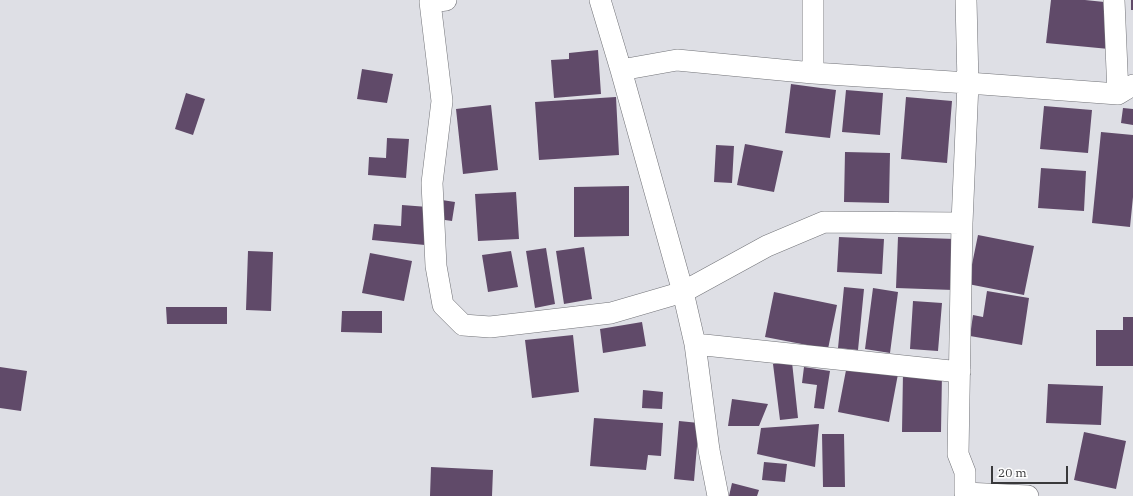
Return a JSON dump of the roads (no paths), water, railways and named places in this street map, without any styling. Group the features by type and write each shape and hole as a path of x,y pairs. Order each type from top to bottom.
{"street":[{"path":"446,0 430,2 442,101 432,183 436,266 444,305 463,325 490,327 611,313 683,292 767,246 824,222 962,223"},
{"path":"600,0 683,292 695,344 709,450 718,496"},
{"path":"812,73 813,0"},
{"path":"966,0 968,83 962,223 958,454 965,472 965,494 1028,496"},
{"path":"621,70 677,60 812,73 968,83 1125,89 1114,0"},
{"path":"695,344 960,372"}]}
